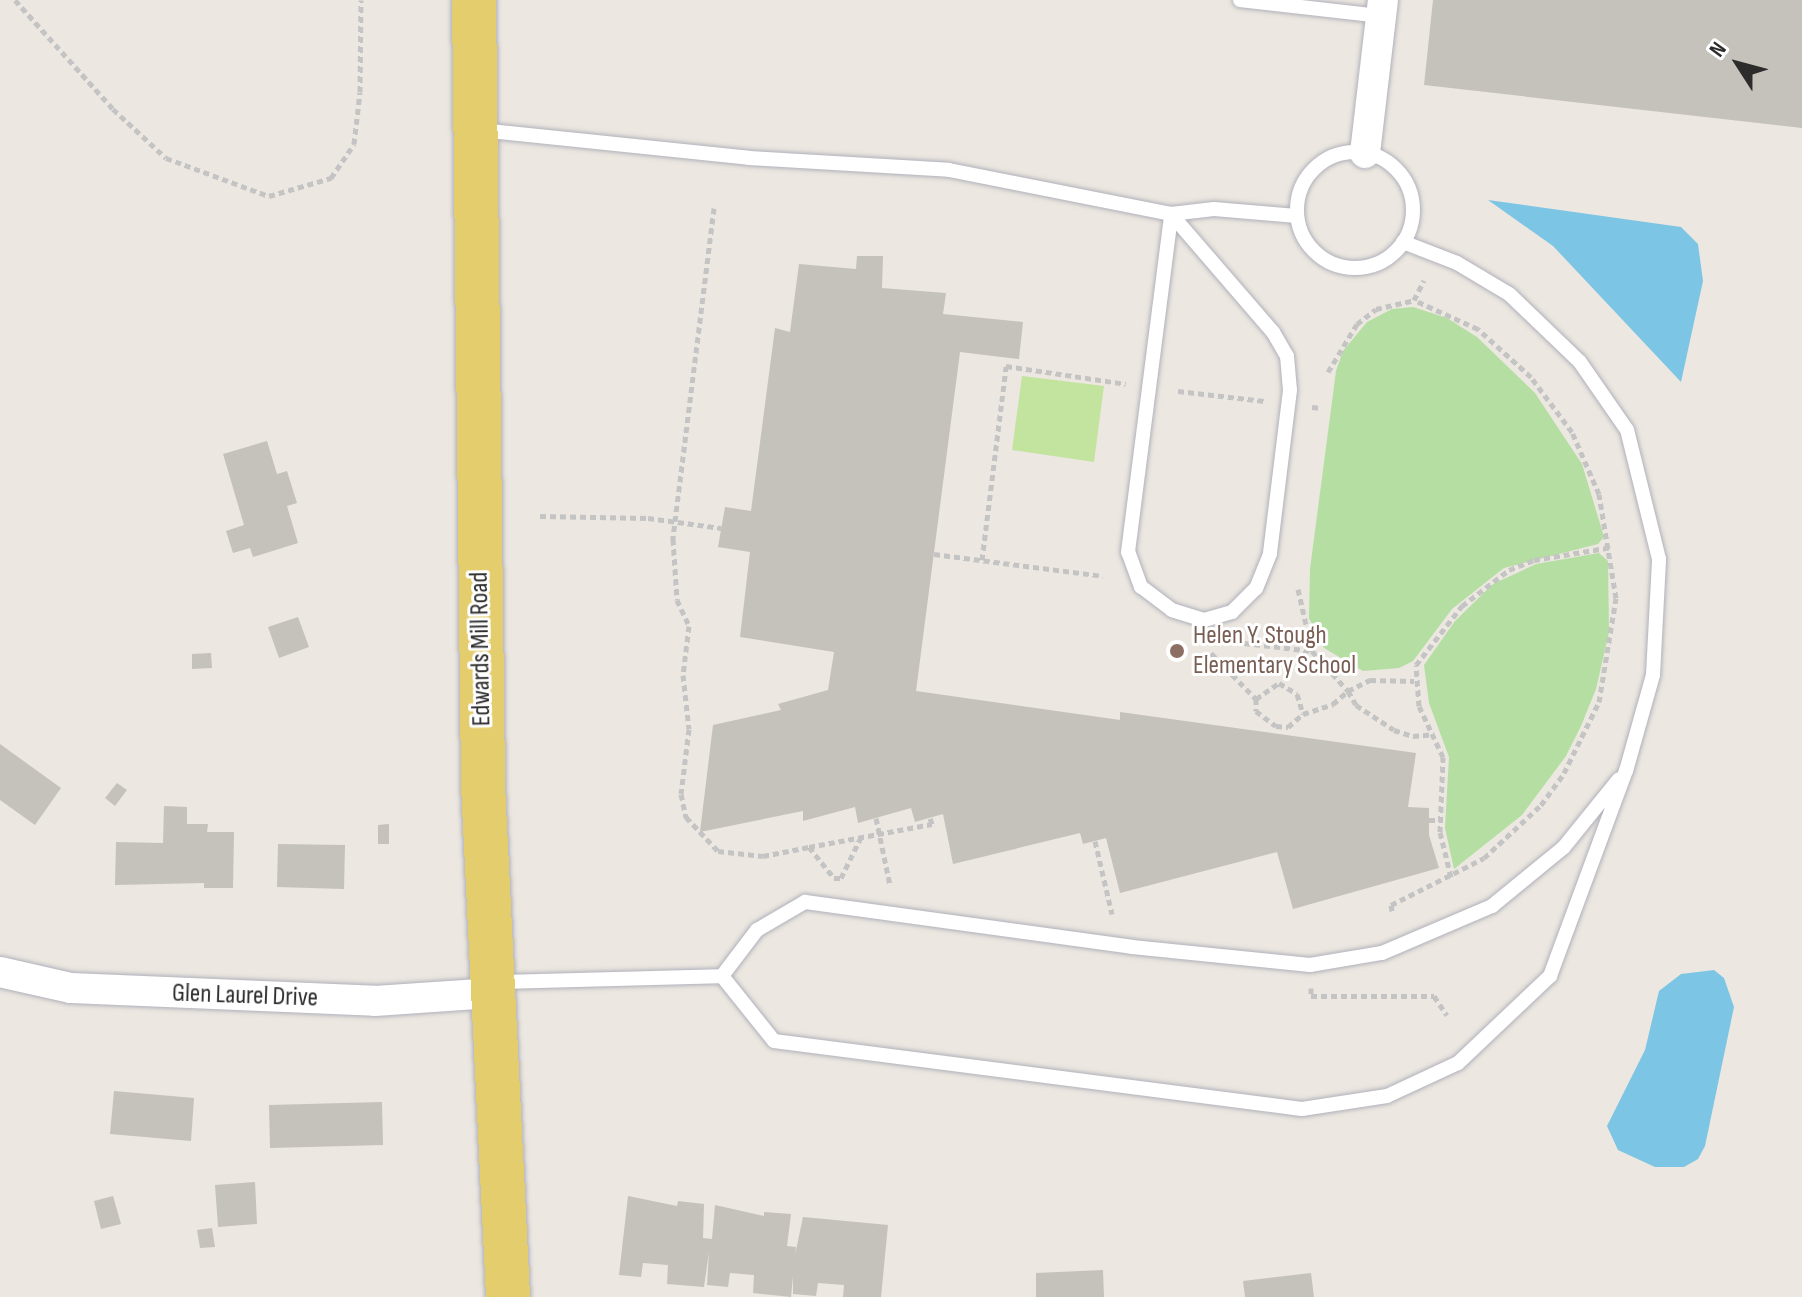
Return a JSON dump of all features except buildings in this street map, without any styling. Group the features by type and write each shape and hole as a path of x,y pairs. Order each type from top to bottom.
{"main road":[{"name":"Edwards Mill Road","path":"474,0 473,130 483,785 508,1297"}],"street":[{"path":"1365,153 1382,8"},
{"name":"Glen Laurel Drive","path":"0,972 86,989 375,1001 491,988"}],"lane":[{"path":"1240,0 1382,8"},
{"path":"473,130 749,158 949,170 1171,214 1214,209 1297,216"},
{"path":"1349,152 1365,153 1383,159 1408,187 1411,225 1403,242 1376,264 1341,267 1311,248 1297,216 1302,187 1321,163 1349,152"},
{"path":"1171,214 1273,332 1287,356 1290,390 1270,554 1256,588 1232,612 1204,620 1172,610 1141,587 1128,552 1171,214"},
{"path":"722,976 774,1041 1302,1109 1387,1096 1458,1063 1550,976 1626,771 1653,675 1659,559 1627,430 1580,362 1509,294 1457,263 1403,242"},
{"path":"491,988 722,976 757,930 805,902 1132,947 1310,965 1382,953 1492,906 1564,847 1626,771"}],"path":[{"path":"15,0 113,109 166,158 269,196 331,178 354,144 360,92 361,0"},
{"path":"714,208 674,522 673,575 689,626 683,675 689,729 680,771 686,817 718,851 763,856 932,824 930,818"},
{"path":"1414,300 1424,280"},
{"path":"1328,372 1357,324 1376,309 1414,300 1433,304 1478,329 1554,403 1589,463 1612,547 1614,632 1599,702 1583,737 1541,805 1484,858 1391,905 1392,911"},
{"path":"982,560 1006,366 1125,384"},
{"path":"1178,391 1264,401"},
{"path":"1312,407 1322,408"},
{"path":"540,516 674,522 721,528"},
{"path":"1451,877 1440,820 1443,757 1414,681 1416,665 1440,630 1483,587 1534,560 1612,547"},
{"path":"934,554 1103,576"},
{"path":"1298,589 1312,651 1348,691 1356,705 1394,730 1413,736 1434,734"},
{"path":"1244,643 1312,651"},
{"path":"1211,653 1256,699 1256,711 1276,726 1288,727 1303,714 1333,704 1348,691 1370,680 1414,681"},
{"path":"1256,699 1279,683 1297,694 1303,714"},
{"path":"876,818 890,885"},
{"path":"1429,820 1440,820"},
{"path":"809,847 834,878 841,878 862,835"},
{"path":"1095,841 1112,914"},
{"path":"1311,988 1311,996 1434,996 1447,1015"}],"green space":[{"path":"1413,307 1447,318 1477,337 1535,393 1582,464 1604,537 1598,544 1504,568 1452,609 1413,661 1399,668 1363,671 1324,648 1309,618 1310,569 1336,371 1343,351 1367,322 1392,309"},
{"path":"1022,376 1104,386 1094,462 1012,450"},
{"path":"1599,553 1608,561 1609,632 1596,689 1581,726 1566,756 1522,815 1454,869 1445,828 1449,757 1429,703 1424,665 1455,621 1493,584 1536,564"}],"water":[{"path":"1488,200 1681,227 1698,244 1703,281 1681,382 1553,246"},
{"path":"1714,970 1724,978 1734,1007 1705,1146 1698,1159 1684,1167 1655,1167 1618,1150 1607,1126 1645,1050 1659,991 1681,974"}],"place":[{"name":"Helen Y. Stough Elementary School","path":"1177,651"}]}
